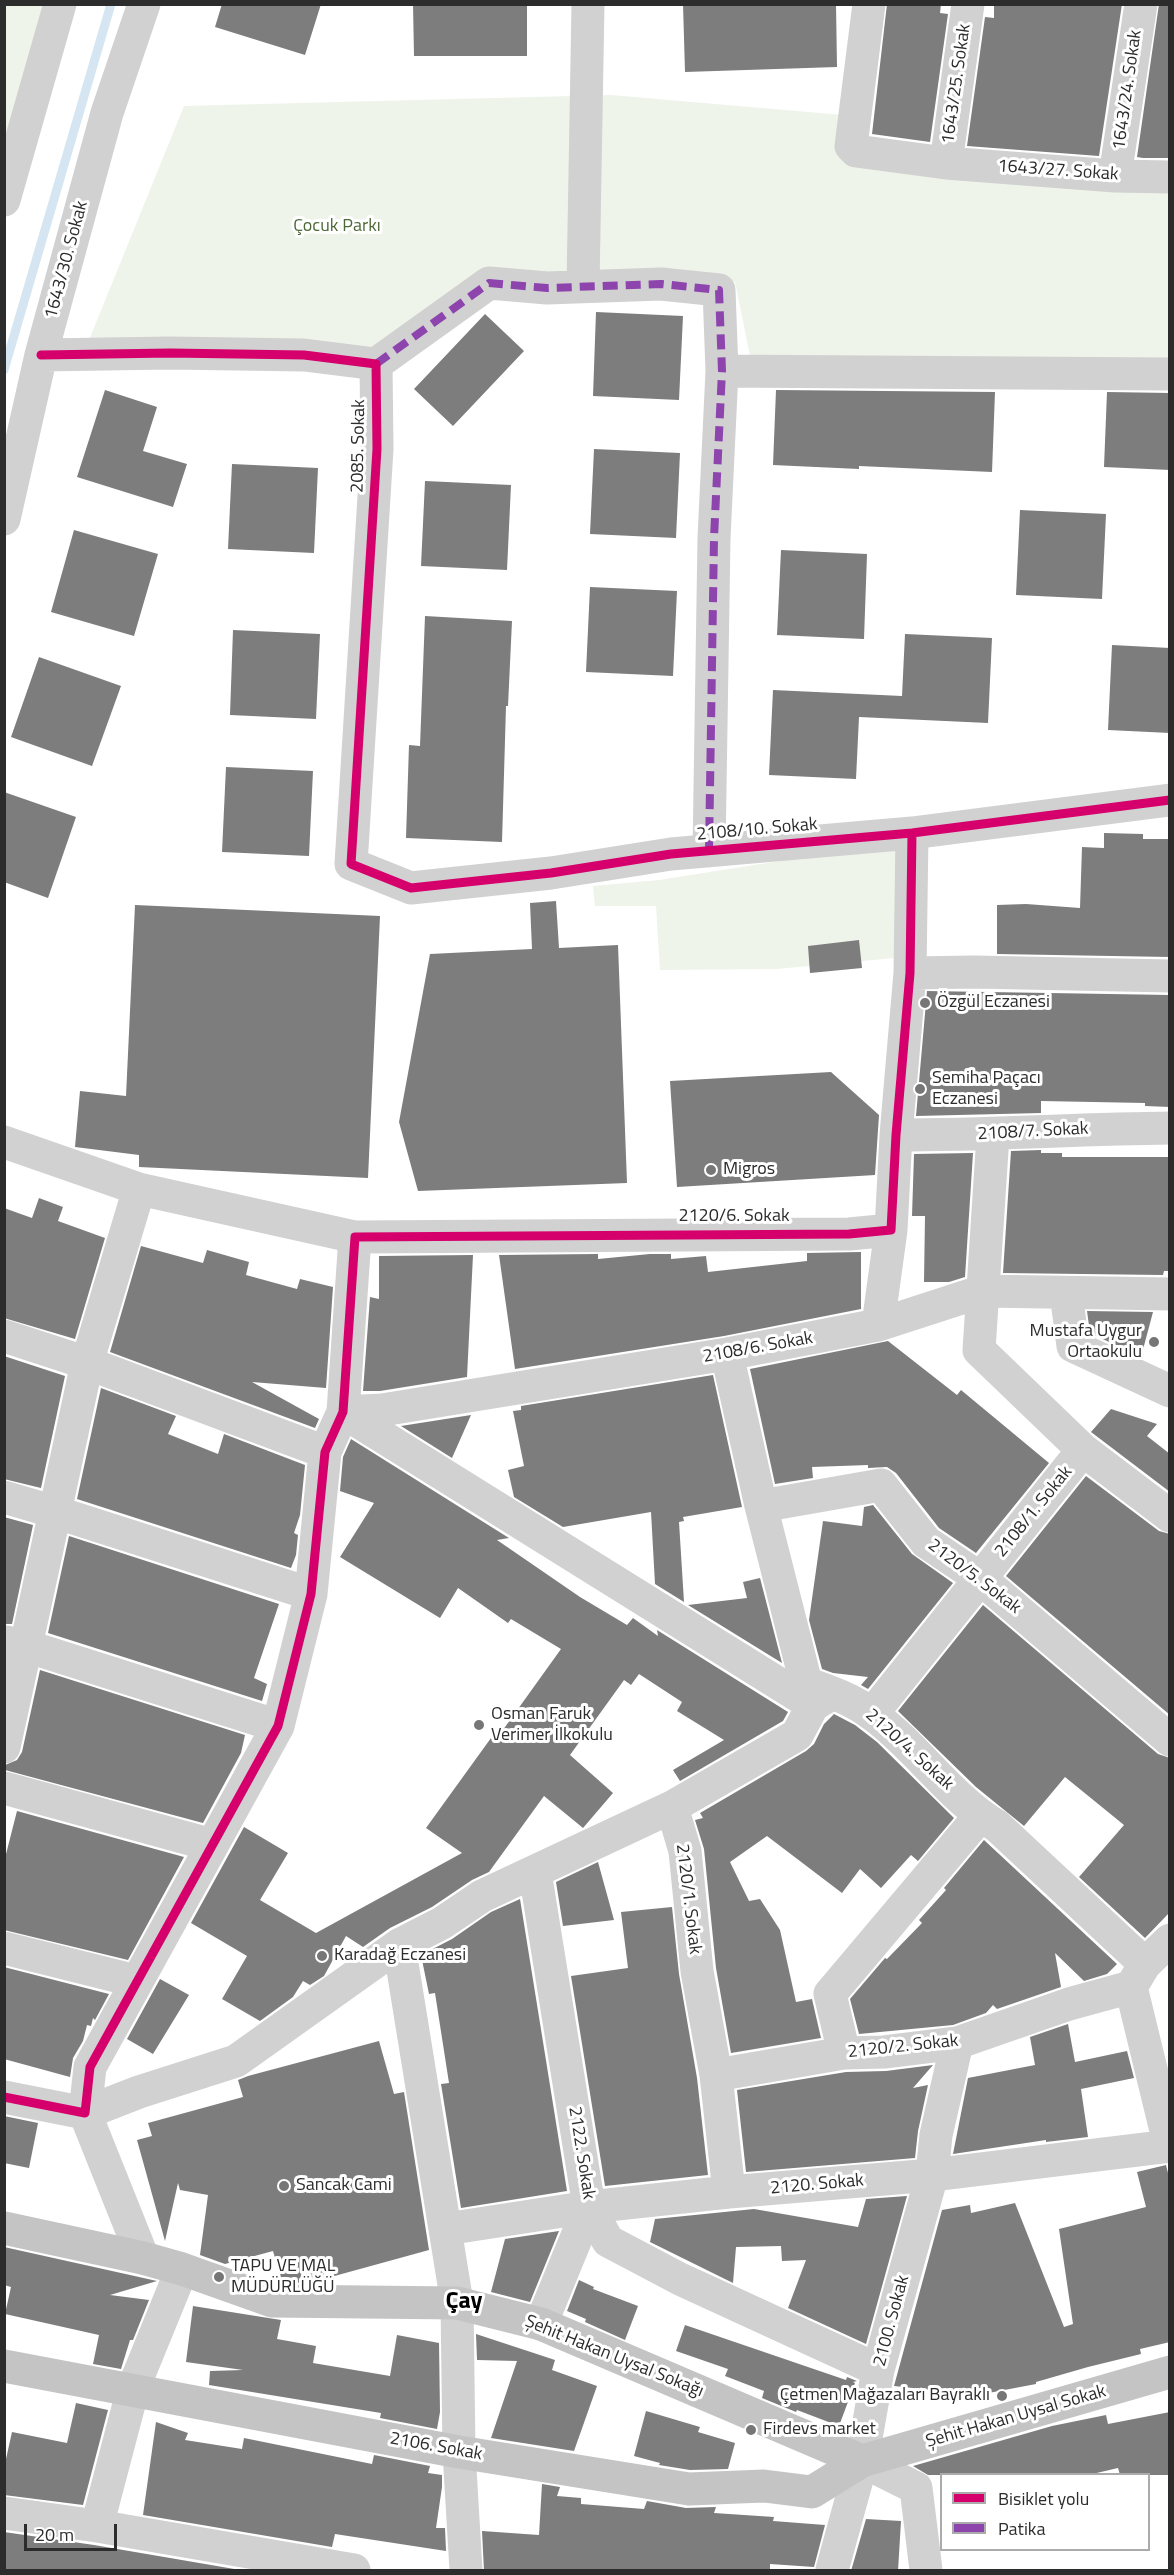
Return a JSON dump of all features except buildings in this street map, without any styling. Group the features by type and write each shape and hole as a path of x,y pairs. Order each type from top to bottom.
{"main road":[{"name":"Şehit Hakan Uysal Sokağı","path":"4,2228 143,2258 182,2269 272,2301 457,2303 541,2324 862,2461"},
{"name":"2106. Sokak","path":"4,2366 459,2452 689,2489 764,2486 812,2492 862,2461"},
{"name":"Şehit Hakan Uysal Sokak","path":"862,2461 1170,2372"}],"street":[{"path":"5,196 60,4"},
{"name":"1643/30. Sokak","path":"4,519 41,355 107,113 144,4"},
{"path":"583,286 588,4"},
{"name":"1643/27. Sokak","path":"869,4 851,146 862,153 946,163 1115,176 1170,177"},
{"name":"1643/25. Sokak","path":"946,163 968,4"},
{"name":"1643/24. Sokak","path":"1115,176 1141,4"},
{"path":"41,355 170,352 304,355 376,364 489,283 547,288 660,284 719,290 722,371 714,538 708,851"},
{"name":"2085. Sokak","path":"351,864 377,450 376,364"},
{"path":"722,371 1170,374"},
{"name":"2108/10. Sokak","path":"351,864 411,888 551,873 671,854 912,833 1170,800"},
{"path":"878,1325 891,1230 896,1135 910,973 912,833"},
{"path":"910,973 1170,976"},
{"name":"2108/7. Sokak","path":"896,1135 993,1135 1092,1129 1170,1128"},
{"path":"993,1135 979,1350 1083,1450 1170,1516"},
{"name":"2120/6. Sokak","path":"4,1142 139,1190 355,1237 849,1234 891,1230"},
{"path":"4,1747 15,1644 55,1512 87,1363 139,1190"},
{"path":"143,2258 85,2113 90,2067 278,1726 311,1594 325,1452 343,1412 355,1237"},
{"name":"2108/6. Sokak","path":"343,1412 382,1410 727,1354 878,1325 983,1291 1170,1294"},
{"path":"1066,1293 1073,1346 1170,1391"},
{"path":"4,1336 87,1363 325,1452"},
{"name":"2120/4. Sokak","path":"727,1354 761,1506 806,1683 823,1699 872,1714 898,1736 980,1816 997,1826 1138,1975"},
{"path":"4,2097 85,2113 139,2092 236,2061 399,1945 442,1923 482,1896 672,1807 797,1735 823,1699 343,1412"},
{"name":"2108/1. Sokak","path":"872,1714 1083,1450"},
{"name":"2120/5. Sokak","path":"761,1506 881,1485 926,1542 981,1579 1170,1740"},
{"path":"4,1497 311,1594"},
{"path":"15,1644 278,1726"},
{"path":"4,1788 212,1845"},
{"name":"2120/1. Sokak","path":"672,1807 685,1851 697,1971 716,2075 729,2192"},
{"path":"844,2053 830,1994 980,1816"},
{"name":"2122. Sokak","path":"535,1872 589,2207 608,2241 680,2279 878,2370"},
{"name":"2120/2. Sokak","path":"716,2075 844,2053 884,2052 957,2043 1070,2004 1138,1975 1170,1940"},
{"path":"399,1945 457,2303 459,2452 466,2571"},
{"path":"4,1948 136,1981"},
{"path":"1138,1975 1170,2146"},
{"name":"2100. Sokak","path":"832,2571 862,2461 878,2370 932,2175 936,2135 957,2043"},
{"name":"2120. Sokak","path":"446,2229 589,2207 729,2192 932,2175 1170,2146"},
{"path":"541,2324 589,2207"},
{"path":"97,2526 133,2389 182,2269"},
{"path":"862,2461 916,2488 926,2571"},
{"path":"4,2513 97,2526 354,2571"}],"green space":[{"path":"5,5 43,5 5,145"},
{"name":"Çocuk Parkı","path":"611,95 843,115 846,159 1169,190 1169,361 750,356 735,282 486,275 374,356 87,345 184,106"},
{"path":"900,842 905,957 777,969 660,970 656,906 595,906 593,886 659,880"}],"waterway":[{"path":"4,370 111,4"}],"marked path":[{"path":"376,364 489,283 547,288 661,284 719,290 722,371 714,538 709,851"}],"cycle path":[{"path":"41,355 170,353 304,355 376,364 377,449 351,864 411,888 551,873 671,854 912,833 1170,800"},
{"path":"4,2097 85,2113 90,2067 278,1726 311,1594 325,1452 343,1412 355,1237 849,1234 891,1230 896,1135 910,973 912,833"}],"place":[{"name":"Özgül Eczanesi","path":"925,1003"},
{"name":"Semiha Paçacı Eczanesi","path":"920,1089"},
{"name":"Migros","path":"711,1170"},
{"name":"Mustafa Uygur Ortaokulu","path":"1154,1342"},
{"name":"Osman Faruk Verimer İlkokulu","path":"479,1725"},
{"name":"Karadağ Eczanesi","path":"322,1956"},
{"name":"Sancak Cami","path":"284,2186"},
{"name":"TAPU VE MAL MÜDÜRLÜĞÜ","path":"219,2277"},
{"name":"Çetmen Mağazaları Bayraklı","path":"1002,2396"},
{"name":"Firdevs market","path":"751,2430"}],"district":[{"name":"Çay","path":"464,2302"}]}
